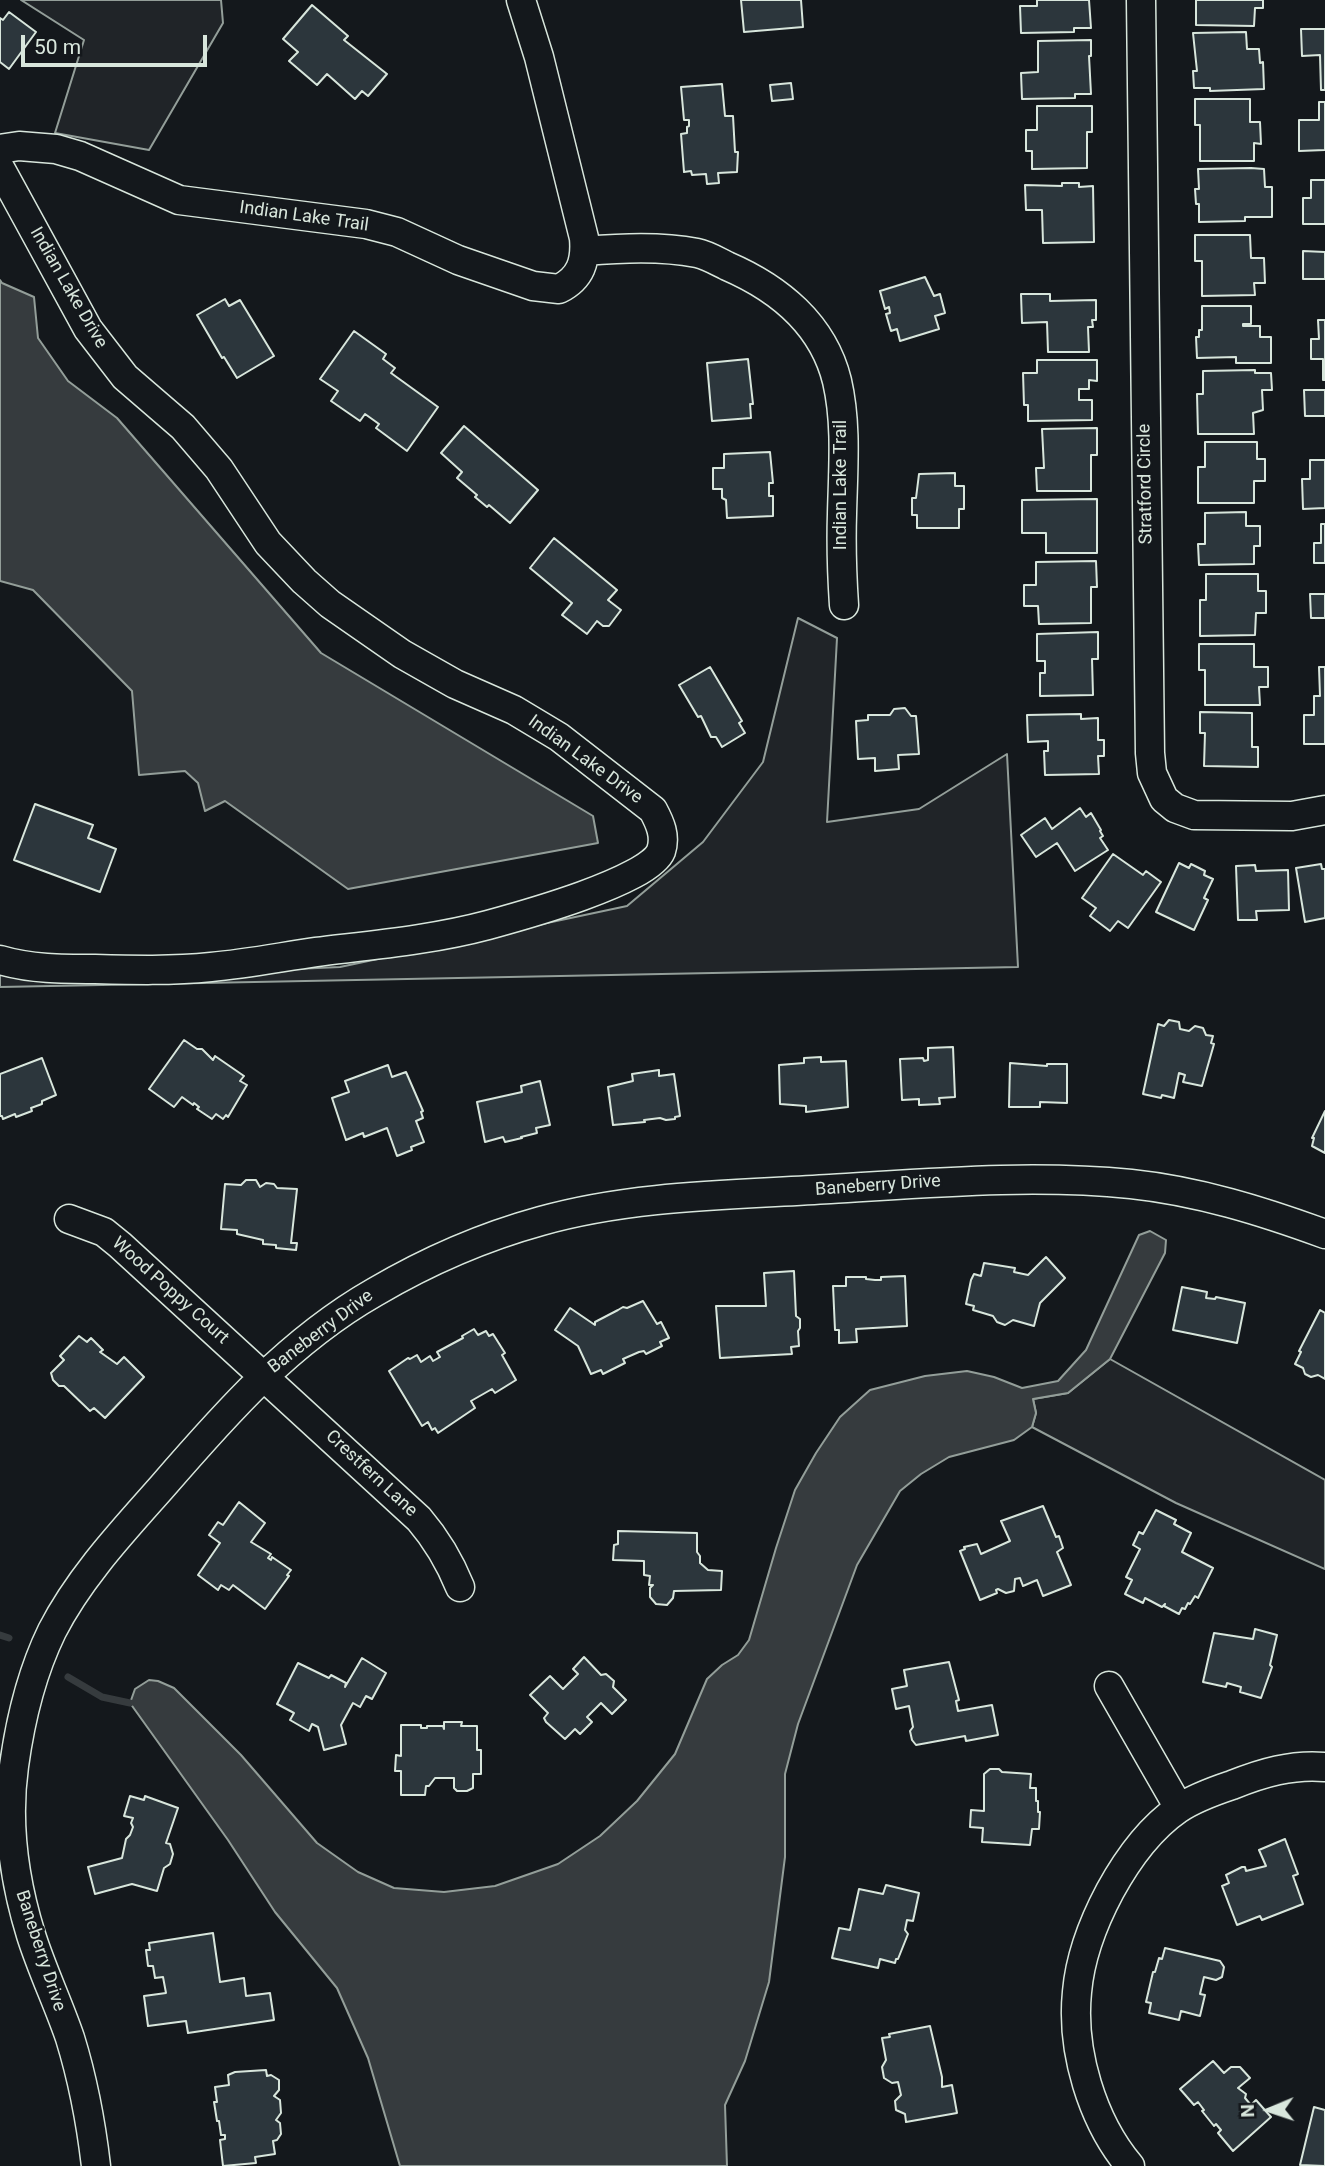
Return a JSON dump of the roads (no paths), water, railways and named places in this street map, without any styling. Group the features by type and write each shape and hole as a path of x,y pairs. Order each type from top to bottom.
{"street":[{"path":"521,0 539,57 585,251"},
{"name":"Stratford Circle","path":"1142,0 1152,773 1164,799 1175,808 1194,815 1292,816 1325,810"},
{"name":"Indian Lake Trail","path":"0,149 19,146 68,152 179,200 337,219 397,232 458,260 533,286 559,289 566,286 578,274 585,251 635,247 699,254 753,277 791,304 814,330 829,357 837,382 844,434 841,539 844,605"},
{"name":"Indian Lake Drive","path":"0,168 88,329 105,354 125,377 183,427 219,469 268,543 304,581 330,604 402,654 455,684 514,710 559,737 653,810 661,826 663,840 660,851 648,866 604,888 487,925 393,942 213,967 162,971 67,969 0,960"},
{"name":"Baneberry Drive","path":"96,2166 86,2100 77,2065 50,1982 32,1938 18,1884 5,1813 28,1699 51,1634 82,1581 223,1417 293,1349 374,1292 444,1257 542,1220 612,1206 685,1198 996,1179 1088,1181 1135,1184 1228,1202 1325,1234"},
{"name":"Wood Poppy Court","path":"69,1219 104,1233 264,1375"},
{"name":"Crestfern Lane","path":"264,1375 419,1518 443,1549 460,1587"},
{"path":"1109,1686 1179,1808"},
{"path":"1130,2166 1108,2136 1089,2092 1078,2041 1077,1991 1090,1936 1115,1881 1158,1825 1179,1808 1266,1771 1307,1765 1325,1767"}],"waterway":[{"path":"0,1635 9,1638"},
{"path":"68,1677 102,1697 130,1703"}]}
